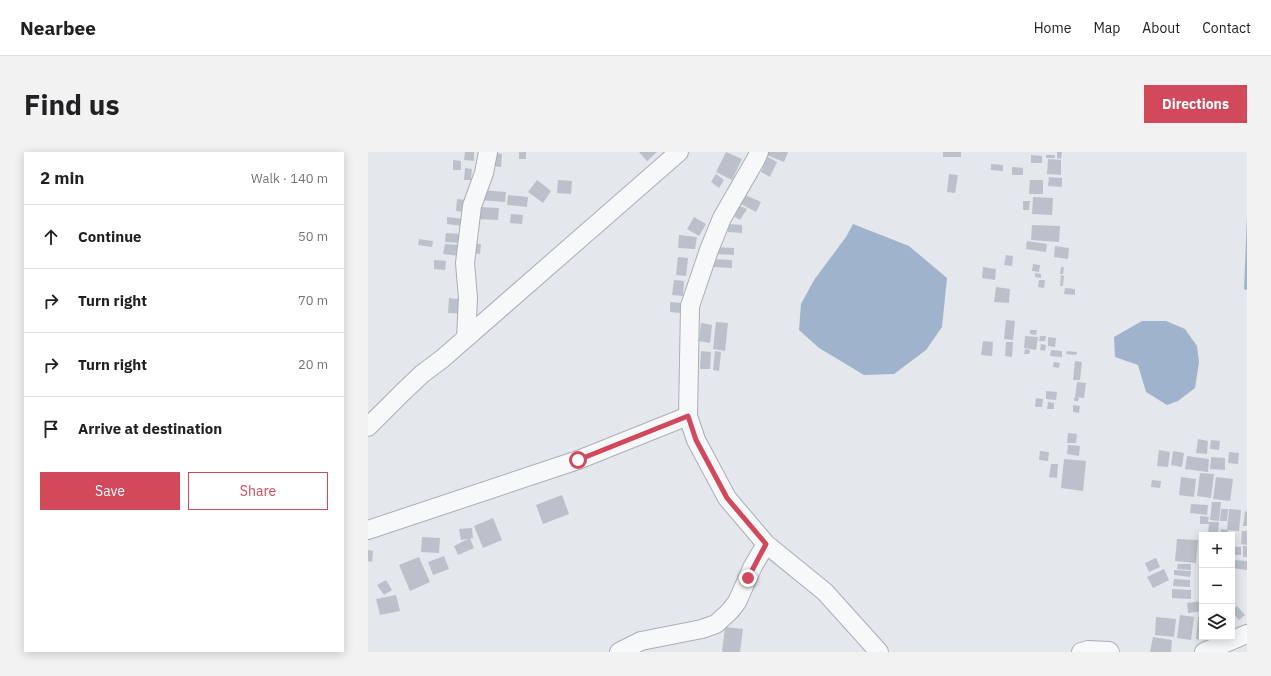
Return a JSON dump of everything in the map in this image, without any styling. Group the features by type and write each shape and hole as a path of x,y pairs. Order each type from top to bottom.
{"street":[{"path":"466,338 468,298 465,263 472,206 484,173 488,152"},
{"path":"368,427 417,379 679,152"},
{"path":"759,152 722,218 709,250 690,306 688,416 696,440 727,498 766,544 825,592 879,652"},
{"path":"368,530 578,460 688,416"},
{"path":"620,652 641,641 702,629 716,624 737,602 753,566 766,544"},
{"path":"1204,652 1247,634"},
{"path":"1081,652 1088,650 1110,652"}],"water":[{"path":"1247,217 1247,290 1244,289"},
{"path":"853,224 909,246 947,278 942,327 926,350 894,374 864,375 819,348 799,330 801,304 814,280 846,237"},
{"path":"1142,321 1166,321 1185,329 1197,346 1199,362 1195,388 1178,401 1167,405 1146,392 1138,365 1115,357 1114,337"}],"building":[{"path":"465,152 474,152 474,161 464,160"},
{"path":"519,152 526,152 526,159 519,159"},
{"path":"639,152 657,152 647,161"},
{"path":"726,152 742,159 732,180 716,172"},
{"path":"769,152 788,152 784,162 767,155"},
{"path":"943,152 961,152 961,157 943,157"},
{"path":"1057,152 1062,152 1061,159 1057,158"},
{"path":"493,153 502,154 501,167 492,166"},
{"path":"1031,155 1042,156 1042,163 1031,163"},
{"path":"1046,155 1055,155 1055,158 1046,158"},
{"path":"768,157 777,162 770,177 761,172"},
{"path":"1048,159 1061,160 1061,175 1047,174"},
{"path":"453,160 461,161 461,170 453,170"},
{"path":"991,164 1003,165 1003,171 991,170"},
{"path":"1012,167 1023,168 1023,175 1012,175"},
{"path":"465,168 472,169 471,180 464,180"},
{"path":"716,174 724,180 719,188 711,182"},
{"path":"949,174 958,175 955,193 947,192"},
{"path":"1049,177 1062,178 1062,187 1048,186"},
{"path":"537,180 551,191 543,203 528,192"},
{"path":"558,180 572,181 571,194 557,193"},
{"path":"1030,180 1043,180 1043,194 1029,194"},
{"path":"481,190 506,192 505,202 480,200"},
{"path":"743,194 761,202 756,212 739,203"},
{"path":"508,195 528,197 527,207 507,205"},
{"path":"1033,197 1053,198 1052,215 1032,214"},
{"path":"457,199 465,200 464,212 456,211"},
{"path":"1023,201 1030,201 1029,210 1023,210"},
{"path":"738,205 747,209 740,220 732,215"},
{"path":"478,207 499,208 498,220 477,219"},
{"path":"511,214 523,215 522,224 510,223"},
{"path":"447,217 464,219 463,226 447,224"},
{"path":"694,217 706,224 699,236 687,229"},
{"path":"728,224 742,225 742,233 728,232"},
{"path":"1032,225 1060,226 1059,242 1031,240"},
{"path":"446,233 462,234 461,243 445,242"},
{"path":"679,235 697,237 695,249 678,248"},
{"path":"419,239 433,241 432,247 418,245"},
{"path":"1027,241 1047,244 1046,252 1026,249"},
{"path":"471,243 481,244 480,254 470,253"},
{"path":"445,244 461,245 460,256 443,254"},
{"path":"1055,246 1069,248 1068,259 1054,257"},
{"path":"715,247 734,248 734,255 714,254"},
{"path":"1006,255 1013,256 1012,266 1004,265"},
{"path":"678,257 688,258 686,276 676,275"},
{"path":"714,259 732,260 732,268 714,267"},
{"path":"434,260 446,261 445,270 434,269"},
{"path":"1033,264 1040,265 1039,272 1032,271"},
{"path":"983,267 996,269 995,280 982,278"},
{"path":"1061,267 1064,267 1063,274 1060,274"},
{"path":"1035,273 1041,274 1041,278 1035,277"},
{"path":"1061,275 1064,276 1063,286 1060,286"},
{"path":"674,280 684,281 683,296 672,295"},
{"path":"1039,280 1045,280 1044,288 1038,287"},
{"path":"996,287 1010,289 1009,303 994,302"},
{"path":"1065,288 1075,289 1075,295 1064,294"},
{"path":"449,298 466,300 464,314 448,313"},
{"path":"670,302 681,303 680,313 670,312"},
{"path":"1006,320 1015,321 1013,340 1004,339"},
{"path":"716,322 728,323 725,351 713,349"},
{"path":"701,323 712,325 710,343 699,341"},
{"path":"1030,330 1037,330 1036,335 1030,334"},
{"path":"1025,336 1038,337 1036,350 1024,348"},
{"path":"1040,336 1046,336 1045,341 1039,341"},
{"path":"1048,337 1056,338 1055,347 1048,346"},
{"path":"983,341 993,342 992,356 981,355"},
{"path":"1006,342 1013,342 1012,357 1005,356"},
{"path":"1041,344 1046,345 1045,351 1040,350"},
{"path":"1025,349 1030,350 1029,354 1024,354"},
{"path":"1051,350 1062,351 1062,357 1050,356"},
{"path":"701,351 711,352 710,369 700,369"},
{"path":"715,351 721,352 719,371 713,370"},
{"path":"1067,351 1077,352 1076,355 1066,354"},
{"path":"1075,361 1082,362 1080,380 1073,380"},
{"path":"1054,362 1060,363 1059,368 1053,367"},
{"path":"1077,382 1086,383 1084,398 1075,397"},
{"path":"1046,391 1057,392 1056,400 1046,399"},
{"path":"1074,397 1079,398 1078,401 1074,401"},
{"path":"1036,398 1043,399 1042,407 1035,407"},
{"path":"1048,402 1054,403 1054,409 1047,409"},
{"path":"1073,405 1080,406 1079,413 1073,412"},
{"path":"1068,433 1077,434 1076,443 1067,443"},
{"path":"1198,439 1208,441 1207,454 1196,453"},
{"path":"1211,440 1220,441 1219,450 1210,449"},
{"path":"1068,445 1080,446 1079,456 1067,454"},
{"path":"1159,450 1170,452 1168,467 1157,466"},
{"path":"1040,451 1049,452 1048,461 1039,460"},
{"path":"1173,451 1184,453 1182,467 1171,465"},
{"path":"1229,452 1239,453 1238,464 1228,463"},
{"path":"1187,456 1209,459 1208,472 1185,469"},
{"path":"1211,457 1225,458 1225,470 1210,469"},
{"path":"1064,459 1086,461 1083,491 1061,488"},
{"path":"1051,464 1058,464 1057,478 1049,477"},
{"path":"1200,473 1214,474 1211,498 1197,496"},
{"path":"1181,477 1196,479 1194,497 1179,495"},
{"path":"1216,477 1233,479 1230,501 1213,499"},
{"path":"1152,480 1161,481 1160,488 1151,487"},
{"path":"562,495 569,514 543,524 536,505"},
{"path":"1212,502 1221,502 1219,521 1210,520"},
{"path":"1191,504 1208,505 1207,515 1190,513"},
{"path":"1221,509 1228,509 1227,521 1220,521"},
{"path":"1229,509 1241,510 1239,531 1227,530"},
{"path":"1245,511 1247,512 1247,526 1243,526"},
{"path":"1200,516 1209,517 1208,522 1219,522 1218,532 1208,532 1209,524 1200,524"},
{"path":"493,518 502,540 483,548 474,526"},
{"path":"472,528 473,538 461,540 459,529"},
{"path":"1221,529 1228,530 1228,532 1220,532"},
{"path":"1242,531 1247,531 1247,545 1241,544"},
{"path":"422,537 440,538 439,553 421,552"},
{"path":"470,538 474,548 458,555 454,546"},
{"path":"1177,539 1198,540 1196,563 1175,561"},
{"path":"1243,546 1247,546 1247,557 1243,557"},
{"path":"1235,547 1241,547 1241,555 1235,555"},
{"path":"368,550 373,551 372,562 368,561"},
{"path":"444,556 449,569 433,575 428,562"},
{"path":"419,557 430,582 410,591 399,565"},
{"path":"1156,558 1160,567 1149,572 1145,563"},
{"path":"1235,560 1247,561 1247,570 1235,568"},
{"path":"1178,564 1191,564 1191,570 1177,569"},
{"path":"1164,569 1169,580 1153,588 1147,577"},
{"path":"1174,570 1191,571 1190,577 1174,575"},
{"path":"1174,579 1190,580 1190,587 1173,586"},
{"path":"386,580 392,590 384,595 377,585"},
{"path":"1172,589 1191,590 1191,599 1172,598"},
{"path":"396,595 400,611 380,615 376,599"},
{"path":"1199,601 1199,611 1188,613 1187,603"},
{"path":"1237,606 1245,615 1239,620 1235,615 1235,608"},
{"path":"1180,615 1194,617 1191,640 1177,638"},
{"path":"1156,617 1176,619 1174,637 1155,635"},
{"path":"1198,617 1199,617 1199,639 1196,639"},
{"path":"725,627 743,629 740,652 722,652"},
{"path":"1153,637 1172,640 1171,652 1150,652"}],"route":[{"path":"578,460 688,416 696,440 727,498 766,544 748,578"}]}
